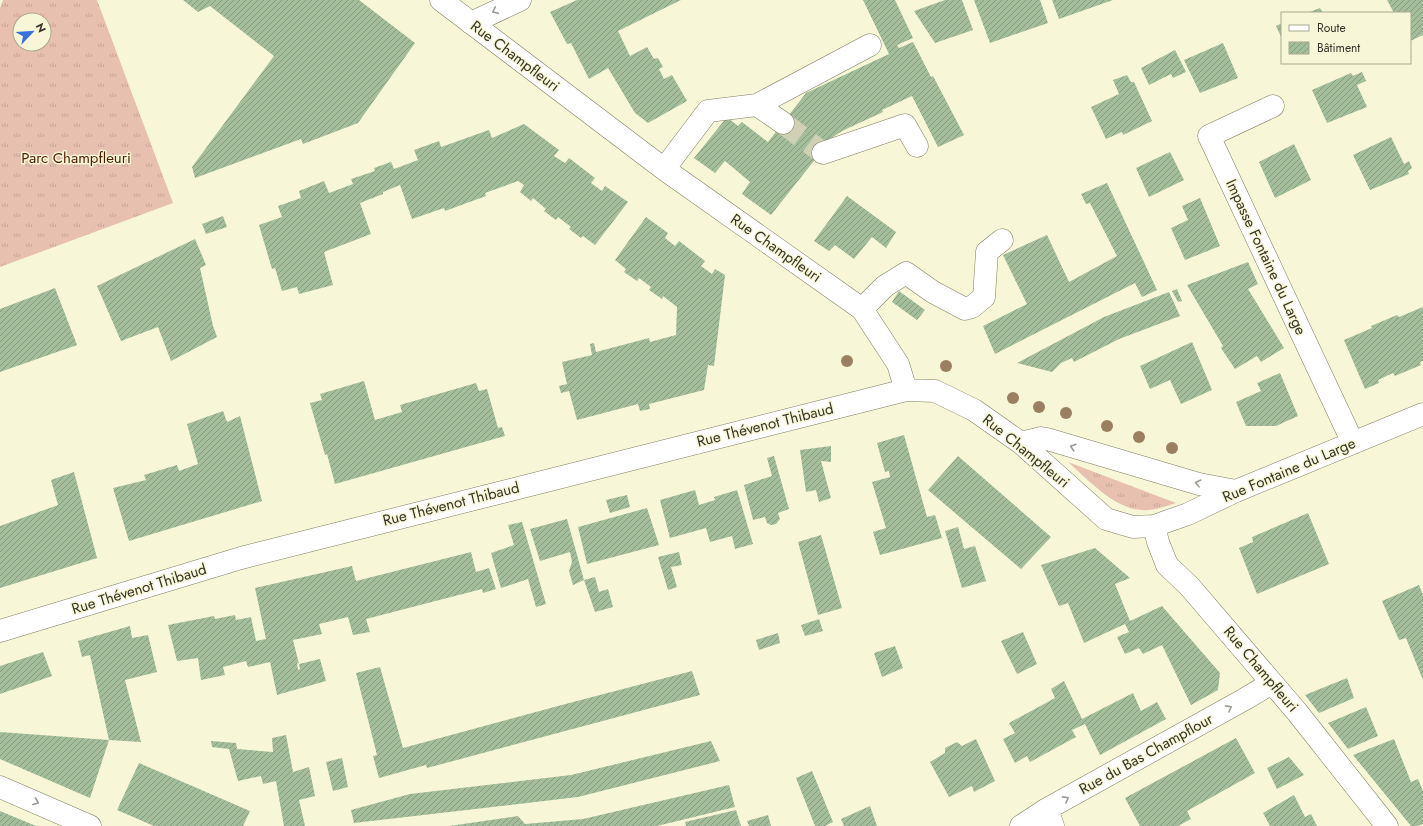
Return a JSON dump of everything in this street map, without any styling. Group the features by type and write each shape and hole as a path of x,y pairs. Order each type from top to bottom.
{"street":[{"name":"Rue Champfleuri","path":"441,0 664,169 862,309 898,364 906,390 934,392 974,410 1021,443 1106,519 1133,527 1154,526 1158,542 1167,565 1190,587 1297,712 1388,826"},
{"path":"470,23 520,0"},
{"path":"664,169 708,111 757,105 870,45"},
{"path":"757,105 783,123"},
{"name":"Impasse Fontaine du Large","path":"1272,106 1209,136 1353,443"},
{"path":"823,153 905,125 917,146"},
{"path":"862,309 885,286 906,273 933,292 965,309 972,307 984,297 987,252 1002,240"},
{"name":"Rue Thévenot Thibaud","path":"0,631 241,558 906,390"},
{"name":"Rue Fontaine du Large","path":"1154,526 1188,514 1236,491 1423,414"},
{"path":"1021,443 1041,438 1047,439 1199,484 1236,491"},
{"name":"Rue du Bas Champflour","path":"1021,826 1050,817 1272,683"},
{"path":"0,787 90,826"}],"green space":[{"name":"Parc Champfleuri","path":"3,0 97,0 173,203 0,267 0,8"},
{"path":"1068,462 1176,503 1149,510 1137,510 1126,506 1105,494"}],"building":[{"path":"183,0 359,0 415,43 358,123 303,144 301,139 195,178 192,167 274,56 210,6 198,12"},
{"path":"577,0 681,0 618,31 630,56 647,47 654,59 658,58 663,67 659,69 664,79 672,75 687,101 648,123 635,113 608,68 589,79 571,43 567,44 550,12"},
{"path":"863,0 895,0 913,38 897,45 899,48 913,42 964,135 938,147 912,96 882,110 883,112 842,131 833,137 823,153 821,152 771,215 742,194 750,182 725,161 715,173 694,158 727,117 738,126 742,122 768,142 806,93 889,54"},
{"path":"945,0 962,0 973,30 935,43 914,11"},
{"path":"974,0 1040,0 1048,23 990,43"},
{"path":"1052,0 1113,0 1059,19"},
{"path":"1387,0 1423,0 1423,35 1411,41 1411,12 1393,12"},
{"path":"1320,8 1322,12 1310,12"},
{"path":"1281,24 1281,37 1276,26"},
{"path":"1223,43 1238,78 1200,93 1184,60"},
{"path":"1175,50 1186,72 1173,78 1171,74 1149,85 1141,68"},
{"path":"1362,72 1366,81 1357,85 1367,107 1327,123 1312,90 1351,73 1353,76"},
{"path":"1127,75 1131,82 1134,82 1152,121 1123,135 1122,132 1106,139 1091,107 1119,94 1113,80"},
{"path":"524,124 559,150 554,156 565,163 569,158 595,178 591,183 602,191 605,186 628,202 595,245 583,236 581,238 569,229 571,227 558,217 556,220 544,211 546,209 533,198 531,201 520,192 524,185 518,181 485,193 486,196 445,211 444,208 412,219 400,185 383,192 383,194 360,203 371,234 324,252 333,285 299,294 297,287 282,291 275,268 272,269 259,225 282,217 278,206 301,198 299,191 324,181 329,193 353,184 351,179 375,171 374,168 391,162 394,169 418,160 414,150 439,141 441,147 489,130 492,138"},
{"path":"1391,137 1404,164 1409,161 1412,168 1408,171 1409,174 1370,190 1353,155"},
{"path":"1294,144 1311,180 1275,198 1259,162"},
{"path":"1170,152 1184,180 1149,197 1136,168"},
{"path":"1107,183 1157,290 1142,297 1135,283 995,354 983,326 1027,304 1003,255 1047,235 1069,282 1117,256 1090,203 1086,204 1081,194"},
{"path":"847,196 896,232 886,248 872,237 854,259 835,245 829,251 814,241"},
{"path":"1200,198 1220,246 1185,260 1171,228 1188,220 1182,206"},
{"path":"223,216 227,227 206,234 202,224"},
{"path":"646,217 668,233 665,238 675,246 679,241 705,261 701,266 712,274 715,269 725,275 714,366 708,365 704,390 649,404 650,409 640,411 638,404 577,420 569,391 561,393 559,386 567,384 562,362 592,355 590,344 594,343 596,352 649,338 650,342 676,335 677,307 663,296 662,299 649,290 651,287 639,278 637,281 624,272 626,269 615,260"},
{"path":"195,239 206,265 200,268 213,326 217,337 171,361 158,327 121,341 97,286"},
{"path":"1248,262 1258,284 1248,289 1284,348 1261,362 1257,356 1235,369 1221,348 1223,346 1187,285"},
{"path":"55,288 77,345 0,372 0,309"},
{"path":"1177,289 1182,301 1178,302 1172,291"},
{"path":"899,291 925,310 917,320 892,302"},
{"path":"1169,292 1180,316 1119,339 1074,362 1072,358 1061,363 1052,372 1017,363 1104,317"},
{"path":"1423,307 1423,361 1420,362 1421,365 1395,376 1393,373 1378,380 1379,383 1365,389 1344,340 1397,315 1399,317"},
{"path":"1192,342 1212,390 1181,404 1170,380 1150,389 1140,366"},
{"path":"1280,373 1298,416 1276,426 1246,426 1236,402 1261,391 1257,383"},
{"path":"364,381 375,420 402,412 400,405 476,383 479,391 487,389 498,428 502,427 505,436 335,484 327,454 325,455 310,403 322,400 320,394"},
{"path":"223,411 227,422 240,416 262,501 129,541 113,488 146,480 144,475 177,465 179,471 198,464 187,424"},
{"path":"904,435 927,517 935,515 942,538 880,555 873,532 886,528 872,482 890,477 889,471 885,472 877,443"},
{"path":"831,446 831,462 821,461 831,498 819,502 816,490 806,492 800,450"},
{"path":"774,456 789,509 778,513 780,519 776,524 771,525 767,523 765,517 753,520 744,485 772,476 767,458"},
{"path":"958,456 1051,537 1021,569 928,490"},
{"path":"74,472 97,558 0,588 0,526 58,505 51,480"},
{"path":"695,490 699,505 715,500 714,497 737,490 753,544 735,549 732,536 710,542 706,528 670,538 660,500"},
{"path":"627,495 630,507 610,513 606,500"},
{"path":"647,508 659,545 587,564 578,527"},
{"path":"1308,513 1329,564 1257,594 1239,548 1253,542 1252,537"},
{"path":"567,519 584,580 573,585 569,571 572,562 570,552 540,561 530,529"},
{"path":"522,522 546,604 536,607 528,579 501,588 491,553 514,545 508,525"},
{"path":"958,527 964,549 975,546 986,581 962,588 945,531"},
{"path":"821,535 842,608 818,615 798,542"},
{"path":"1095,548 1130,578 1115,584 1130,621 1162,606 1220,673 1218,690 1191,705 1162,645 1143,654 1139,648 1125,654 1117,637 1129,632 1125,624 1084,643 1068,603 1059,606 1041,565"},
{"path":"471,552 476,572 489,568 496,589 483,593 482,589 366,619 370,632 353,635 348,617 319,624 322,634 293,640 299,664 320,659 326,681 277,695 270,662 248,667 246,661 223,667 225,675 201,680 198,658 177,661 168,625 214,616 215,619 235,615 236,620 251,617 256,641 266,639 255,588 352,566 356,581","holes":["297,662 300,669 298,670"]},
{"path":"679,552 682,565 671,567 677,587 668,590 658,557"},
{"path":"595,577 599,592 608,589 613,607 595,612 584,580"},
{"path":"1419,585 1423,595 1423,680 1406,638 1399,640 1382,601"},
{"path":"819,619 823,631 805,636 801,625"},
{"path":"130,626 132,638 148,635 157,672 125,680 141,742 109,740 90,655 82,657 78,641"},
{"path":"1023,632 1037,664 1017,674 1001,641"},
{"path":"778,633 780,643 759,650 756,640"},
{"path":"895,646 903,668 882,677 874,653"},
{"path":"43,652 52,676 0,694 0,666"},
{"path":"380,667 403,748 692,671 700,695 427,768 426,765 379,778 373,756 377,755 356,673"},
{"path":"1347,678 1354,698 1319,713 1305,695"},
{"path":"1064,681 1082,719 1133,693 1141,711 1157,702 1166,719 1100,755 1085,724 1072,730 1076,737 1030,762 1027,756 1015,763 1003,739 1015,733 1009,723 1055,698 1051,689"},
{"path":"1366,707 1378,736 1348,749 1328,723"},
{"path":"0,732 109,740 90,798 0,759"},
{"path":"286,735 293,772 309,767 315,796 299,800 305,826 284,826 276,781 263,784 261,776 238,781 229,749 212,747 211,741 236,743 237,749 273,752 272,738"},
{"path":"1236,738 1255,773 1187,811 1191,819 1178,826 1140,826 1125,798"},
{"path":"976,739 995,781 974,792 972,786 949,797 930,762 945,753 945,748 957,742 962,746"},
{"path":"1394,739 1411,782 1418,779 1423,791 1423,824 1417,826 1411,826 1353,755"},
{"path":"711,741 720,761 578,797 354,823 351,810 410,794 571,775"},
{"path":"1289,757 1304,775 1277,789 1267,768"},
{"path":"342,758 348,787 333,791 326,762"},
{"path":"139,763 250,811 243,826 154,826 117,810"},
{"path":"812,771 833,822 825,826 815,826 796,778"},
{"path":"729,785 735,807 657,826 449,826 518,816 525,824 583,819"},
{"path":"1294,795 1305,817 1311,814 1317,826 1270,826 1263,813"},
{"path":"870,806 877,826 844,826 841,819"},
{"path":"736,810 741,826 686,826 685,822"},
{"path":"0,811 36,826 0,826"},
{"path":"768,815 771,826 749,826 747,821"}],"tunnel":[{"path":"783,123 823,153"}]}
